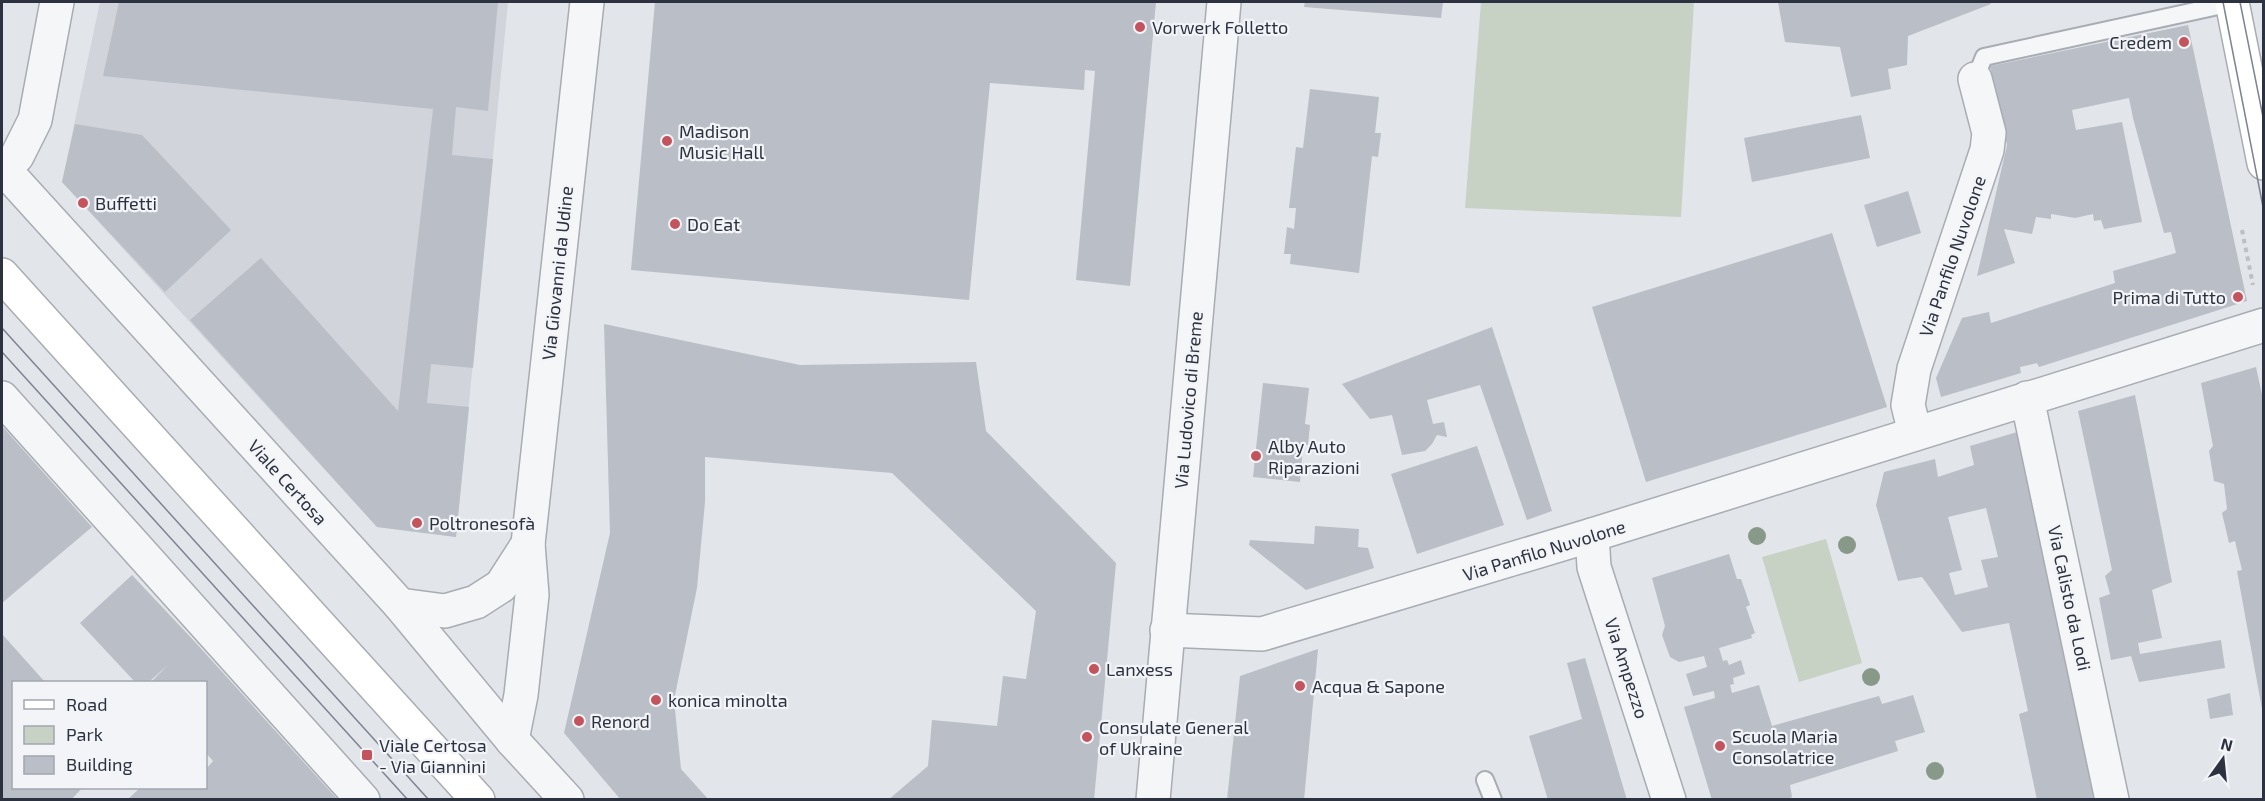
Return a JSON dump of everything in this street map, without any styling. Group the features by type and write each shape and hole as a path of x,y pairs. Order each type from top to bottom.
{"main road":[{"path":"2232,2 2264,163"},
{"path":"2,275 478,800"}],"street":[{"path":"2,169 17,156 35,120 57,2"},
{"name":"Via Giovanni da Udine","path":"512,740 522,695 532,595 528,544 587,2"},
{"name":"Via Ludovico di Breme","path":"1153,800 1224,2"},
{"name":"Via Panfilo Nuvolone","path":"1915,434 1908,405 1914,369 1988,150 1989,133 1975,79"},
{"name":"Viale Certosa","path":"2,169 400,605 512,740 549,794"},
{"name":"Via Panfilo Nuvolone","path":"1167,630 1262,634 1593,535 2264,325"},
{"path":"2,398 363,800"},
{"name":"Via Calisto da Lodi","path":"2027,398 2112,800"},
{"name":"Via Ampezzo","path":"1593,535 1594,567 1669,800"},
{"name":"Via Giovanni da Udine","path":"400,605 445,611 476,602 501,586 528,544"}],"lane":[{"path":"1975,79 1984,57 2232,2"},
{"path":"1485,780 1493,800"}],"path":[{"path":"2242,230 2253,285"}],"shaded area":[{"path":"100,2 508,2 456,537 377,527 62,182"}],"green space":[{"path":"1481,2 1694,2 1681,217 1465,208"},
{"path":"1826,539 1862,663 1799,682 1762,557"}],"building":[{"path":"119,2 498,2 488,111 456,107 452,155 493,159 473,368 431,364 427,403 469,407 456,537 377,527 190,320 261,258 398,411 433,109 103,76"},
{"path":"655,2 1156,2 1130,286 1076,280 1095,71 1085,70 1084,90 990,83 969,300 631,270"},
{"path":"1305,2 1443,2 1441,18 1304,7"},
{"path":"1778,2 1990,2 1991,4 1908,36 1907,65 1888,69 1891,89 1851,97 1840,47 1785,42"},
{"path":"2188,25 2247,301 2039,367 2037,363 2020,367 2021,373 1941,397 1936,378 1962,318 1989,312 1991,323 2115,283 2113,271 2176,253 2171,232 2164,233 2129,98 2072,110 2076,130 2122,122 2142,222 2104,229 2101,220 2094,221 2093,214 2075,218 2051,214 2051,219 2036,217 2032,234 2004,229 2015,263 1977,276 2007,145 1990,66"},
{"path":"1310,89 1379,97 1375,133 1381,133 1378,157 1372,156 1359,273 1290,264 1291,254 1284,254 1287,227 1294,229 1296,208 1289,208 1296,147 1303,148"},
{"path":"1861,115 1870,158 1752,182 1744,138"},
{"path":"75,124 142,135 231,230 165,292 62,182"},
{"path":"1908,191 1921,233 1877,247 1864,205"},
{"path":"1832,233 1887,407 1646,482 1592,307"},
{"path":"604,324 800,365 976,362 986,431 1116,563 1094,800 888,800 928,766 932,720 997,726 1003,676 1026,679 1036,611 892,473 705,457 705,502 697,588 674,700 681,769 709,800 621,800 564,733 610,533"},
{"path":"1492,327 1552,511 1527,520 1480,385 1427,400 1433,424 1444,422 1447,437 1437,435 1425,451 1402,455 1392,415 1370,419 1342,384"},
{"path":"2256,367 2264,404 2262,709 2237,571 2242,570 2235,541 2229,543 2222,513 2227,509 2224,484 2214,481 2209,451 2213,446 2201,383"},
{"path":"1263,383 1309,388 1305,424 1310,425 1308,445 1303,444 1300,482 1253,477"},
{"path":"2135,395 2172,582 2152,590 2162,638 2138,643 2140,654 2221,640 2225,668 2139,682 2131,656 2111,660 2099,598 2110,594 2105,576 2112,570 2078,411"},
{"path":"2,426 92,527 2,603"},
{"path":"2024,430 2101,800 2037,800 2019,714 2028,711 2009,623 1962,632 1922,577 1898,581 1876,505 1884,472 1935,459 1938,477 1974,465 1970,446","holes":["1986,508 1998,557 1981,560 1988,587 1955,595 1949,573 1962,570 1948,517"]},
{"path":"1477,446 1504,525 1417,554 1391,474"},
{"path":"1315,526 1359,529 1358,547 1368,548 1374,568 1306,590 1249,545 1250,540 1314,544"},
{"path":"1729,554 1737,579 1741,579 1750,605 1746,607 1755,633 1751,635 1752,638 1719,648 1723,661 1727,660 1729,665 1741,660 1745,674 1733,678 1734,684 1730,685 1732,693 1759,685 1772,726 1879,696 1882,704 1913,695 1925,732 1895,741 1898,751 1790,785 1792,797 1785,800 1712,800 1684,707 1715,698 1714,691 1693,696 1686,674 1707,667 1704,656 1679,662 1670,657 1662,635 1665,626 1652,578"},
{"path":"132,575 338,800 127,800 139,789 207,789 207,768 213,761 207,754 207,681 152,681 169,664 150,681 134,681 80,623"},
{"path":"2,634 44,681 12,681 12,789 81,789 71,800 2,800"},
{"path":"1318,649 1304,800 1227,800 1240,676"},
{"path":"1585,658 1627,800 1548,800 1529,736 1582,719 1567,663"},
{"path":"2230,693 2233,715 2210,719 2207,699"}],"tram line":[{"path":"2223,2 2264,212"},
{"path":"2240,2 2264,122"},
{"path":"2,328 429,800"},
{"path":"2,352 408,800"}],"place":[{"name":"Vorwerk Folletto","path":"1140,27"},
{"name":"Credem","path":"2184,42"},
{"name":"Madison Music Hall","path":"667,141"},
{"name":"Buffetti","path":"83,203"},
{"name":"Do Eat","path":"675,224"},
{"name":"Prima di Tutto","path":"2238,297"},
{"name":"Alby Auto Riparazioni","path":"1256,456"},
{"name":"Poltronesofà","path":"417,523"},
{"name":"Lanxess","path":"1094,669"},
{"name":"Acqua & Sapone","path":"1300,686"},
{"name":"konica minolta","path":"656,700"},
{"name":"Renord","path":"579,721"},
{"name":"Consulate General of Ukraine","path":"1087,737"},
{"name":"Scuola Maria Consolatrice","path":"1720,746"},
{"name":"Viale Certosa - Via Giannini","path":"367,755"}]}
